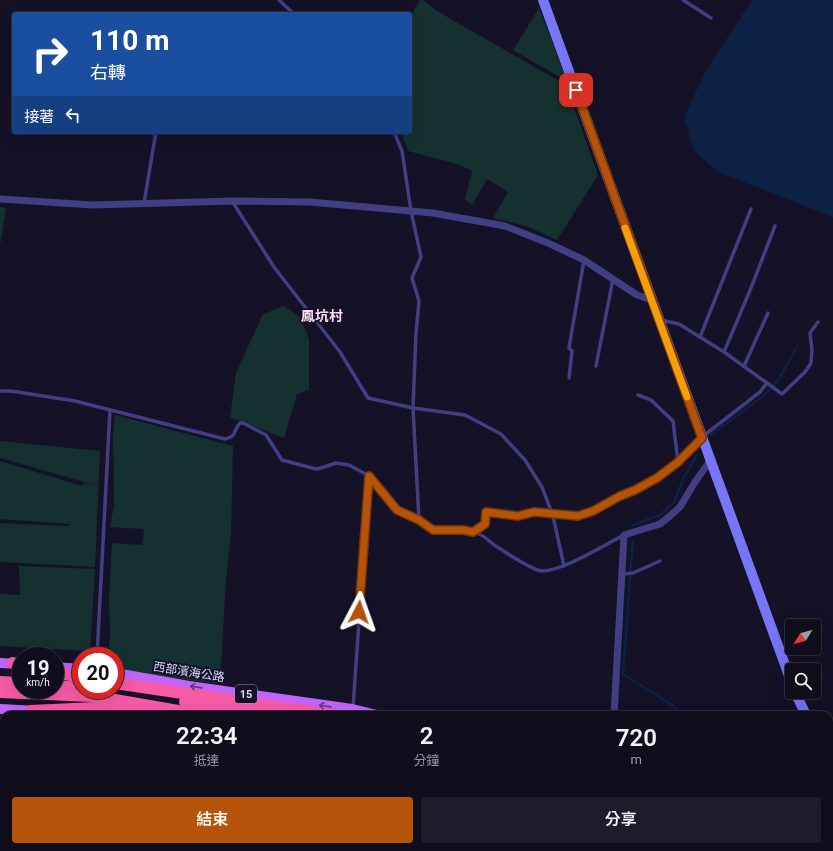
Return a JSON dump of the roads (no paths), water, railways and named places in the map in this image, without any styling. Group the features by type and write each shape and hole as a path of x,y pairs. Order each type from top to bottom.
{"highway":[{"path":"0,682 12,683"},
{"path":"124,684 304,711"},
{"path":"0,692 92,696 178,711"},
{"path":"124,693 241,711"},
{"path":"32,711 95,708 112,711"}],"main road":[{"path":"0,663 12,664"},
{"name":"西部濱海公路","path":"124,675 346,711"},
{"path":"0,709 32,711"}],"street":[{"path":"543,0 785,665"},
{"path":"0,199 93,205 232,201 310,202 433,213 505,226 548,243 584,260 637,295 652,300"},
{"path":"614,711 624,535 660,524 670,516 680,507 710,461"},
{"path":"798,699 804,711"}],"lane":[{"path":"279,0 292,12"},
{"path":"682,0 711,18"},
{"path":"144,203 156,134"},
{"path":"395,134 402,151 411,212 421,257 412,278 420,301 416,332 413,408 419,520"},
{"path":"232,201 274,267 340,352 368,398 413,408 465,415 501,434 525,460 542,487 552,513 564,566"},
{"path":"700,337 751,209"},
{"path":"724,352 775,226"},
{"path":"569,378 572,351 569,348 584,260"},
{"path":"596,366 613,279"},
{"path":"744,366 768,313"},
{"path":"659,320 679,324 724,352 782,394 805,372 811,364 812,350 810,333 818,322"},
{"path":"473,532 485,524 486,512 518,516 534,512 578,516 593,511 620,496 635,490 657,478 678,462 702,438 760,392 767,383"},
{"path":"0,391 11,391 75,401 225,439 232,438 236,427 240,423 244,423 264,433 282,460 316,469 336,463 344,463 369,476 397,510 419,520 433,530 463,530 480,534 522,562 541,571 564,566 624,535"},
{"path":"638,395 651,400 673,421 678,462"},
{"path":"97,647 110,410"},
{"path":"352,711 369,476"},
{"path":"623,574 633,573 660,561"}],"water":[{"path":"752,0 833,0 833,217 718,172 694,151 684,117 705,72"}],"waterway":[{"path":"711,435 767,393 779,379 797,347"},
{"path":"633,525 660,515 674,502 684,477 697,455"},
{"path":"633,540 623,674 672,705 677,711"}],"district":[{"name":"鳳坑村","path":"322,316"}]}
